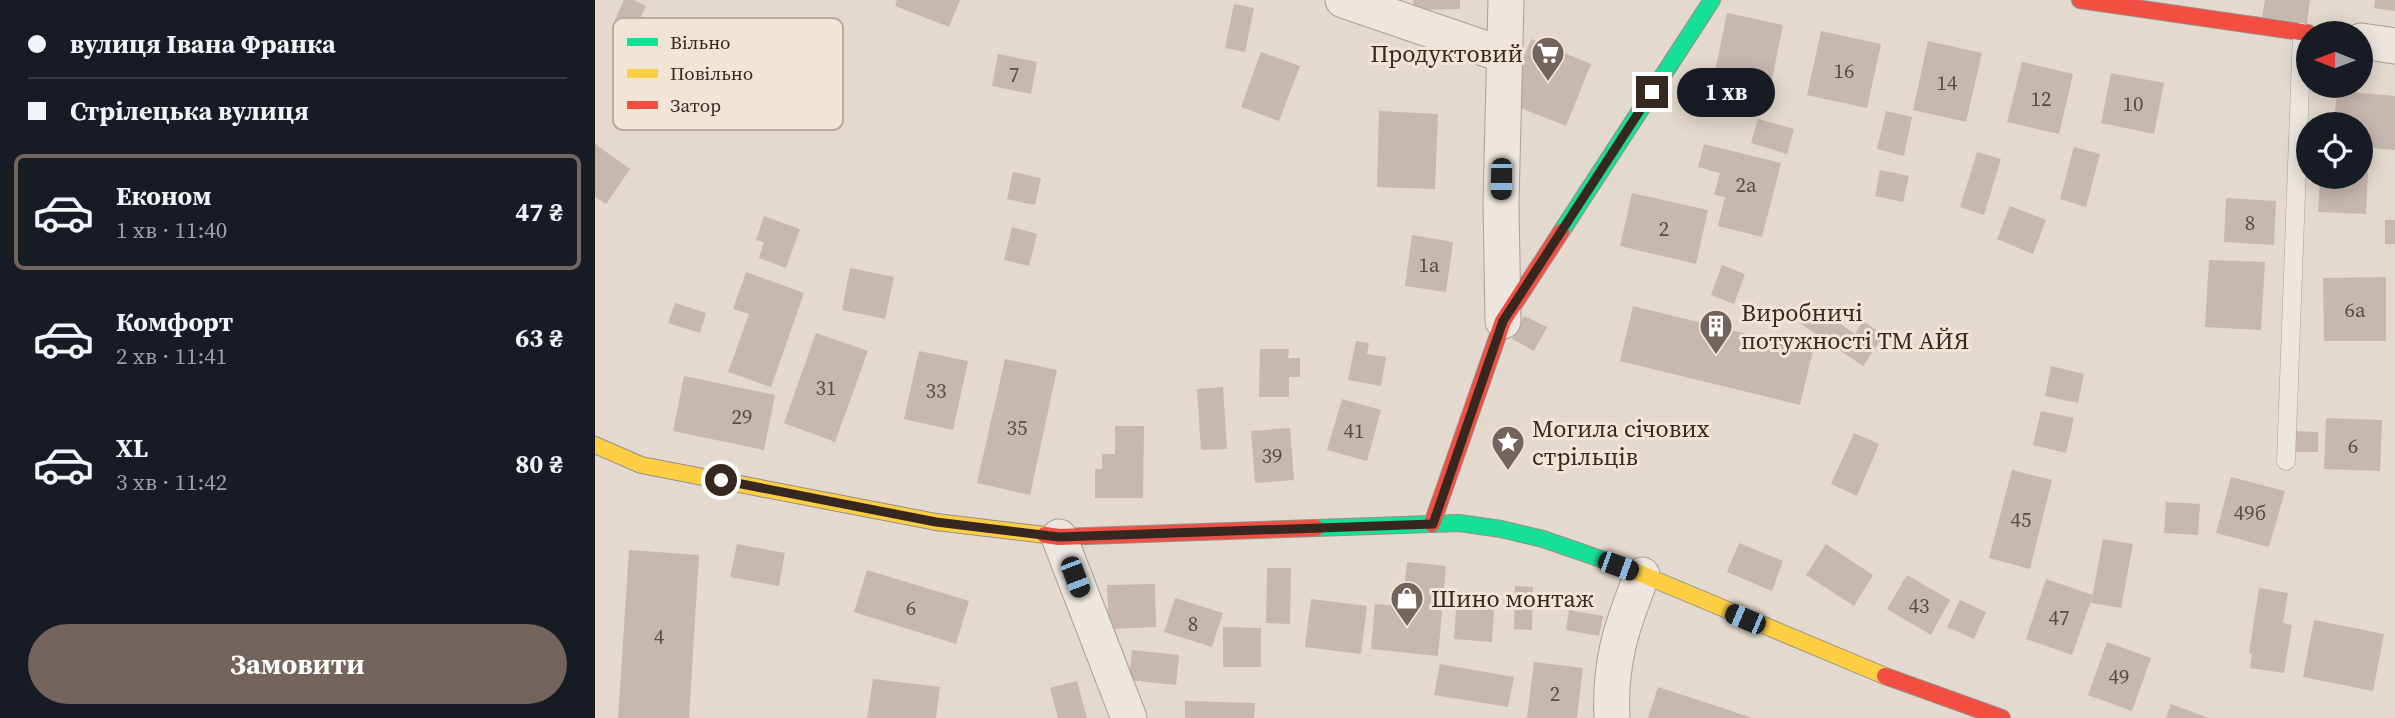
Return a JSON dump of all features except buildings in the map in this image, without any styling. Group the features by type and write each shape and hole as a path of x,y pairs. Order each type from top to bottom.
{"street":[{"path":"1343,0 1504,55"},
{"path":"1503,321 1501,203 1506,0"},
{"path":"1433,524 1503,321 1712,0"},
{"path":"2080,0 2296,32"},
{"path":"2373,43 2395,46"},
{"path":"595,446 641,465 936,522 1059,537 1459,523 1505,529 1642,575 1848,663 2002,718"},
{"path":"1059,537 1129,718"},
{"path":"1612,718 1610,688 1619,636 1642,575"}],"lane":[{"path":"2286,461 2302,98"}],"traffic: fast":[{"path":"1561,232 1712,0"},
{"path":"1316,528 1459,523 1543,539 1627,568"}],"traffic: slow":[{"path":"595,445 641,465 936,522 1045,535"},
{"path":"1627,568 1885,676"}],"traffic: jam":[{"path":"2080,0 2296,31"},
{"path":"1432,524 1503,321 1561,232"},
{"path":"1045,535 1059,537 1316,528"},
{"path":"1885,676 2002,718"}],"place":[{"name":"Продуктовий","path":"1548,83"},
{"name":"Виробничі потужності ТМ АЙЯ","path":"1716,356"},
{"name":"Могила січових стрільців","path":"1508,472"},
{"name":"Шино монтаж","path":"1407,628"}],"route":[{"path":"721,480 936,522 1059,537 1433,524 1503,321 1652,92"}]}
